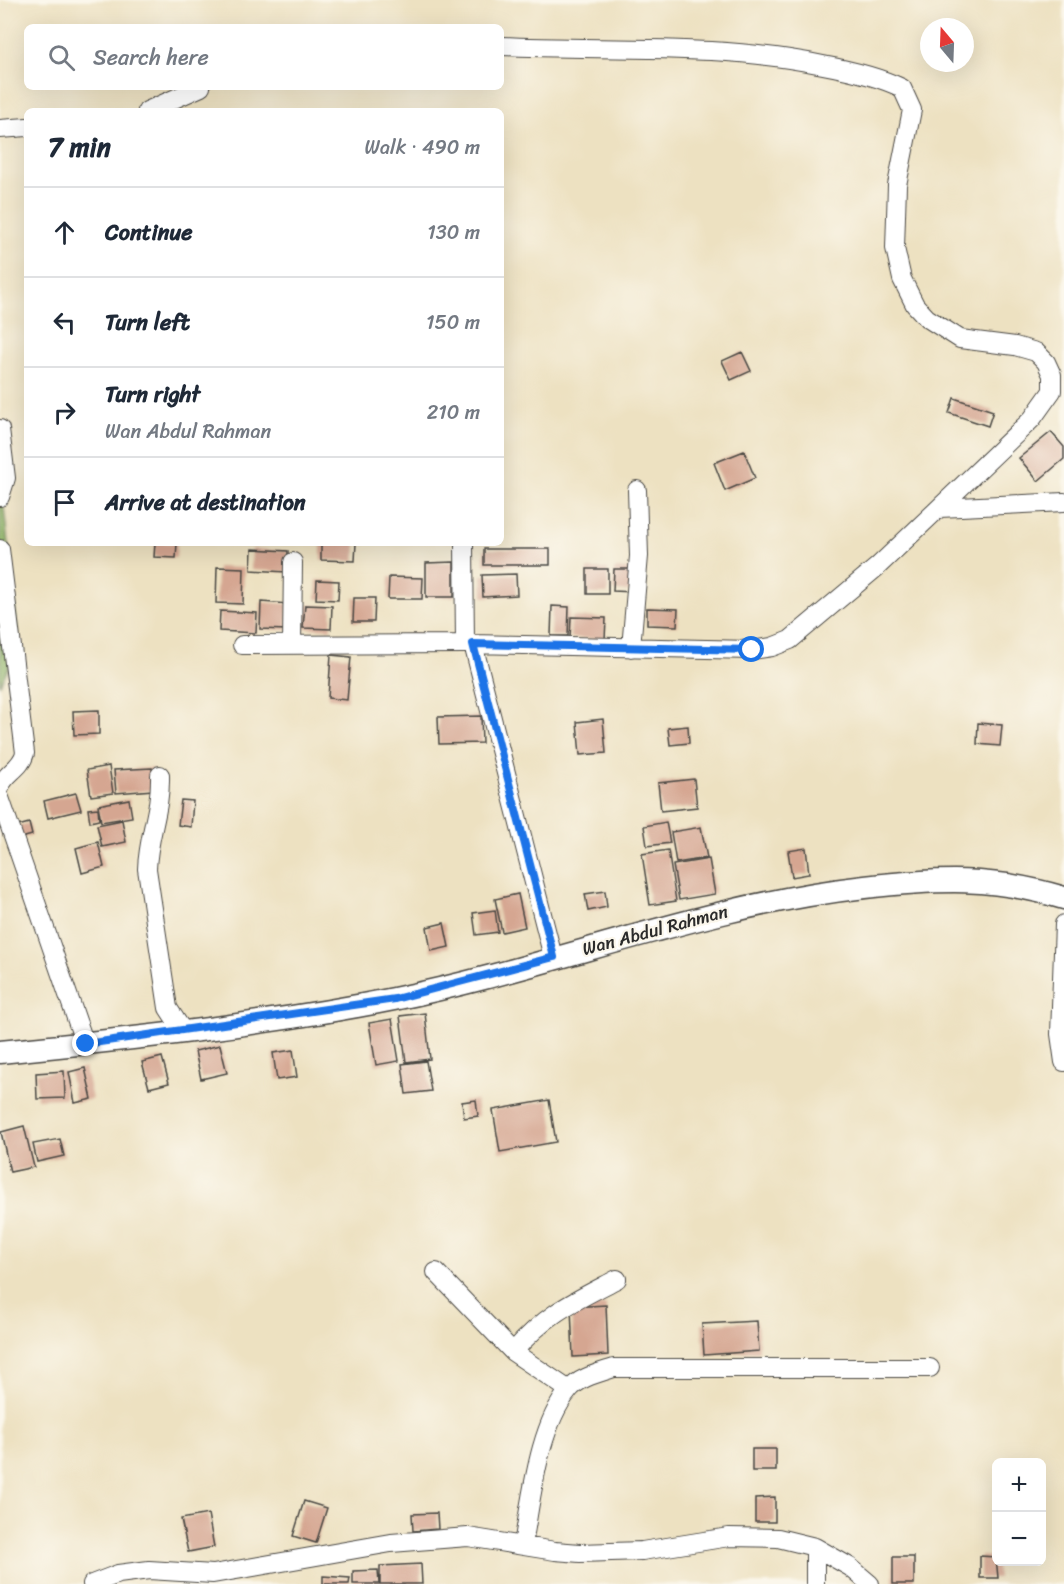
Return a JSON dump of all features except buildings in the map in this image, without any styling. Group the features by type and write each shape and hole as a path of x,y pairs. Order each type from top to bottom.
{"street":[{"path":"242,645 469,644 752,650 772,647 790,640 877,567 1032,419 1052,391 1052,375 1046,362 1036,352 1015,346 960,339 927,318 910,296 902,279 895,248 897,185 912,110 902,88 861,72 733,51 504,46"},
{"path":"154,108 194,90"},
{"path":"0,129 24,127"},
{"path":"0,429 6,478 0,497"},
{"path":"632,648 639,556 637,490"},
{"path":"939,508 1064,502"},
{"path":"464,546 469,644 554,957"},
{"path":"0,549 25,753 23,761 2,782 0,787"},
{"path":"292,645 293,562"},
{"path":"159,775 161,800 147,851 147,869 168,1008 183,1031"},
{"path":"0,798 86,1044"},
{"name":"Wan Abdul Rahman","path":"0,1052 86,1044 183,1031 395,999 720,913 837,890 966,879 1025,886 1064,898"},
{"path":"1064,924 1060,1034 1064,1062"},
{"path":"436,1272 513,1352 569,1389"},
{"path":"513,1352 533,1329 555,1311 617,1279"},
{"path":"524,1544 543,1444 569,1389 584,1378 614,1368 930,1368"},
{"path":"92,1584 118,1574 148,1570 213,1574 325,1554 438,1538 468,1537 524,1544 555,1551 642,1551 729,1538 778,1538 815,1547 850,1567 870,1584"},
{"path":"815,1547 815,1584"}],"green space":[{"path":"0,470 19,646 0,685"}],"route":[{"path":"86,1044 313,1013 395,999 554,957 473,644 752,650"}]}
